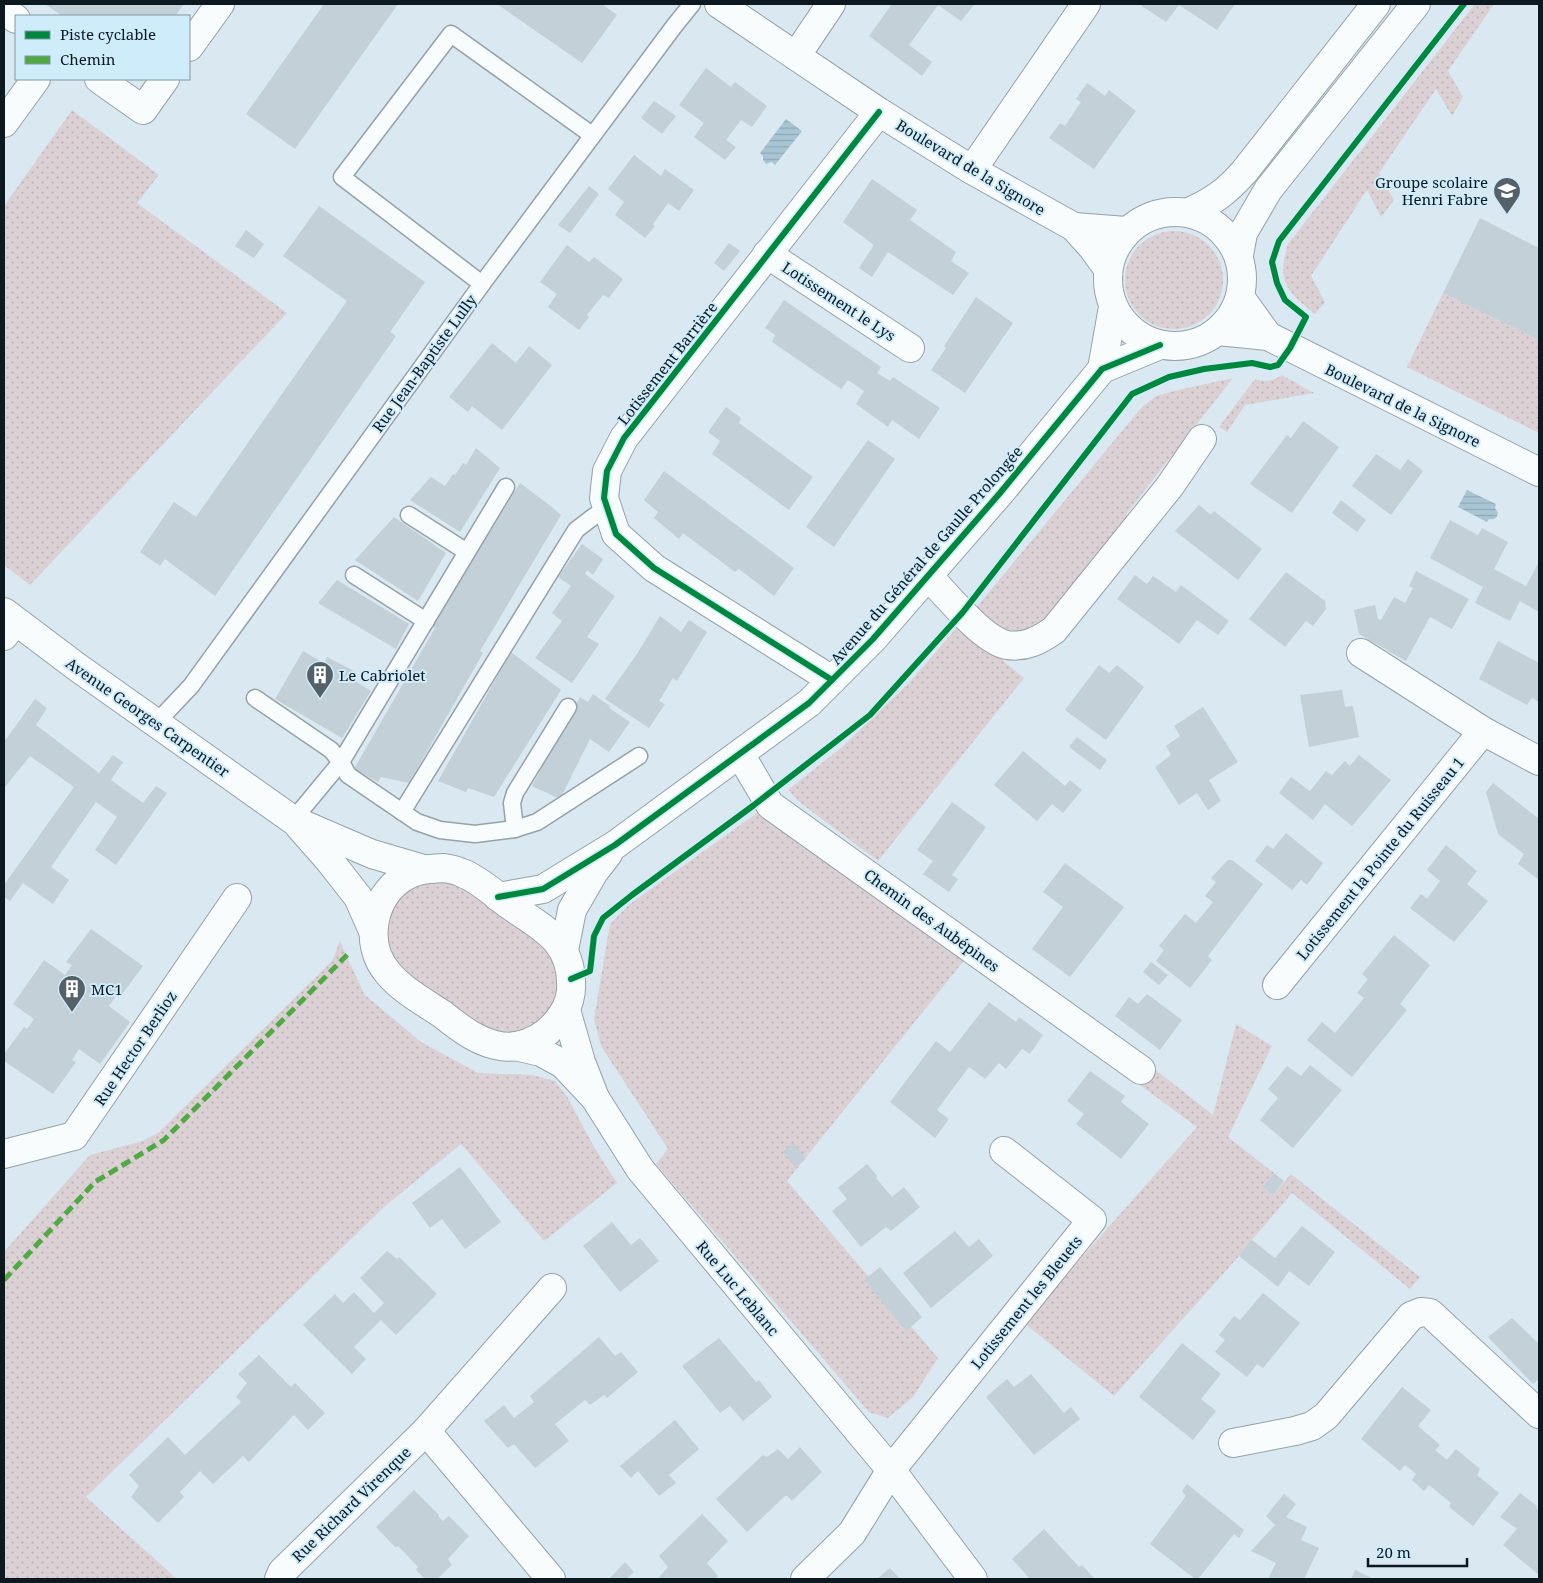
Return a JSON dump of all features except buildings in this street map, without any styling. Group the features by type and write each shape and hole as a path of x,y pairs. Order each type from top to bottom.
{"street":[{"path":"190,46 220,4"},
{"name":"Boulevard de la Signore","path":"719,4 879,112 972,170 1074,227 1108,269"},
{"path":"796,56 831,4"},
{"path":"972,170 1086,4"},
{"path":"1189,212 1208,204 1228,190 1376,4"},
{"path":"1239,255 1243,233 1268,190 1416,4"},
{"path":"4,10 15,18"},
{"path":"4,123 35,80"},
{"path":"100,80 143,110 164,80"},
{"name":"Lotissement Barrière","path":"832,680 654,568 616,534 604,498 607,471 624,438 879,112"},
{"path":"1166,211 1189,212 1210,220 1227,235 1239,255 1243,276 1240,297 1232,316 1218,332 1200,342 1187,345 1160,345 1140,337 1124,324 1114,307 1108,288 1108,269 1114,250 1126,231 1145,218 1166,211"},
{"name":"Boulevard de la Signore","path":"1074,227 1126,231"},
{"name":"Lotissement le Lys","path":"767,254 910,348"},
{"name":"Boulevard de la Signore","path":"1240,297 1268,336"},
{"name":"Avenue du Général de Gaulle Prolongée","path":"498,897 543,889 616,845 809,703 873,639 1000,493 1102,368 1114,307"},
{"name":"Boulevard de la Signore","path":"1218,332 1268,336 1539,472"},
{"name":"Avenue du Général de Gaulle Prolongée","path":"1102,368 1160,345"},
{"name":"Avenue du Général de Gaulle Prolongée","path":"928,576 962,612 989,636 1006,644 1021,645 1039,640 1054,630 1164,494 1202,439"},
{"name":"Avenue Georges Carpentier","path":"8,623 77,667 293,820 372,854 423,869"},
{"path":"1361,653 1483,731 1539,761"},
{"name":"Lotissement la Pointe du Ruisseau 1","path":"1277,985 1483,731"},
{"name":"Chemin des Aubépines","path":"740,754 770,805 1141,1070"},
{"name":"Avenue Georges Carpentier","path":"293,820 329,860 358,897 373,931"},
{"name":"Avenue du Général de Gaulle Prolongée","path":"564,950 572,910 594,872 616,845"},
{"path":"373,931 377,909 388,890 404,877 423,869 444,868 464,873 551,934 564,950 571,970 572,991 566,1010 554,1027 536,1040 515,1046"},
{"name":"Rue Hector Berlioz","path":"4,1154 74,1136 237,898"},
{"name":"Rue Luc Leblanc","path":"373,931 376,953 387,972 403,987 473,1036 493,1045 515,1046 541,1052 562,1064 595,1098"},
{"name":"Rue Luc Leblanc","path":"566,1010 581,1062 595,1098 640,1169 890,1470 972,1579"},
{"name":"Lotissement les Bleuets","path":"890,1470 1092,1220 1004,1151"},
{"name":"Rue Richard Virenque","path":"279,1579 282,1572 426,1431 552,1288"},
{"path":"1233,1443 1312,1426 1326,1416 1411,1316 1421,1312 1430,1313 1539,1414"},
{"path":"426,1431 551,1579"},
{"path":"805,1579 852,1533 890,1470"}],"lane":[{"name":"Rue Jean-Baptiste Lully","path":"156,723 191,686 482,284 692,4"},
{"path":"482,284 342,177 451,34 592,135"},
{"path":"293,820 341,762 506,487"},
{"path":"402,812 576,530 593,516 607,508"},
{"path":"409,515 467,552"},
{"path":"354,575 426,621"},
{"path":"256,698 331,750 341,762 348,775 417,822 440,830 476,834 516,829 537,822 639,756"},
{"path":"516,829 512,803 515,793 568,707"}],"shaded area":[{"path":"1475,4 1494,4 1448,71 1463,97 1452,116 1436,89 1379,173 1394,200 1381,217 1367,190 1311,276 1325,302 1315,314 1297,299 1286,285 1283,268 1288,244"},
{"path":"72,110 159,175 137,203 287,313 30,585 4,565 4,206"},
{"path":"1174,231 1184,232 1201,239 1215,253 1222,270 1222,290 1215,307 1201,321 1184,328 1174,329 1164,328 1147,321 1133,307 1126,290 1125,280 1126,270 1133,253 1147,239 1164,232"},
{"path":"1443,293 1539,340 1539,433 1407,367"},
{"path":"1282,375 1314,393 1245,405 1227,432 1219,427 1255,379 1269,381"},
{"path":"1233,378 1126,514 1128,524 1051,618 1022,633 997,627 976,608 1141,408 1156,396"},
{"path":"959,625 1024,678 878,861 802,804 788,790 842,747 909,683"},
{"path":"764,808 966,958 787,1181 938,1358 913,1397 888,1418 869,1412 656,1164 668,1149 601,1046 594,1019 610,924 630,904"},
{"path":"448,878 536,928 563,978 548,1019 512,1035 494,1033 476,1026 403,975 393,961 387,941 387,923 393,905 405,889 426,879"},
{"path":"340,941 364,994 421,1042 478,1073 533,1075 555,1081 568,1098 594,1147 617,1183 544,1241 461,1144 384,1207 86,1497 177,1579 4,1579 4,1252 90,1155 143,1141 159,1132 332,961"},
{"path":"1236,1024 1272,1046 1228,1137 1274,1173 1263,1187 1273,1195 1291,1174 1420,1277 1410,1289 1292,1193 1239,1256 1114,1396 1024,1323 1197,1127 1121,1071 1134,1053 1213,1115"}],"water":[{"path":"786,119 802,131 775,165 772,162 766,164 760,153"},
{"path":"1467,490 1496,504 1495,508 1498,513 1496,518 1489,519 1487,522 1458,507"}],"marked path":[{"path":"4,1280 95,1182 164,1140 350,952"}],"cycle path":[{"path":"571,979 590,971 594,936 603,918 870,715 963,612 1132,394 1169,377 1204,369 1252,363 1270,367 1278,365 1290,348 1306,317 1285,300 1277,283 1272,262 1279,241 1464,4"},
{"path":"832,680 654,568 616,534 604,498 607,471 624,438 879,112"},
{"path":"498,897 543,889 615,845 809,703 873,639 1000,493 1102,369 1160,345"}],"place":[{"name":"Groupe scolaire Henri Fabre","path":"1507,215"},
{"name":"Le Cabriolet","path":"320,699"},
{"name":"MC1","path":"72,1013"}]}
